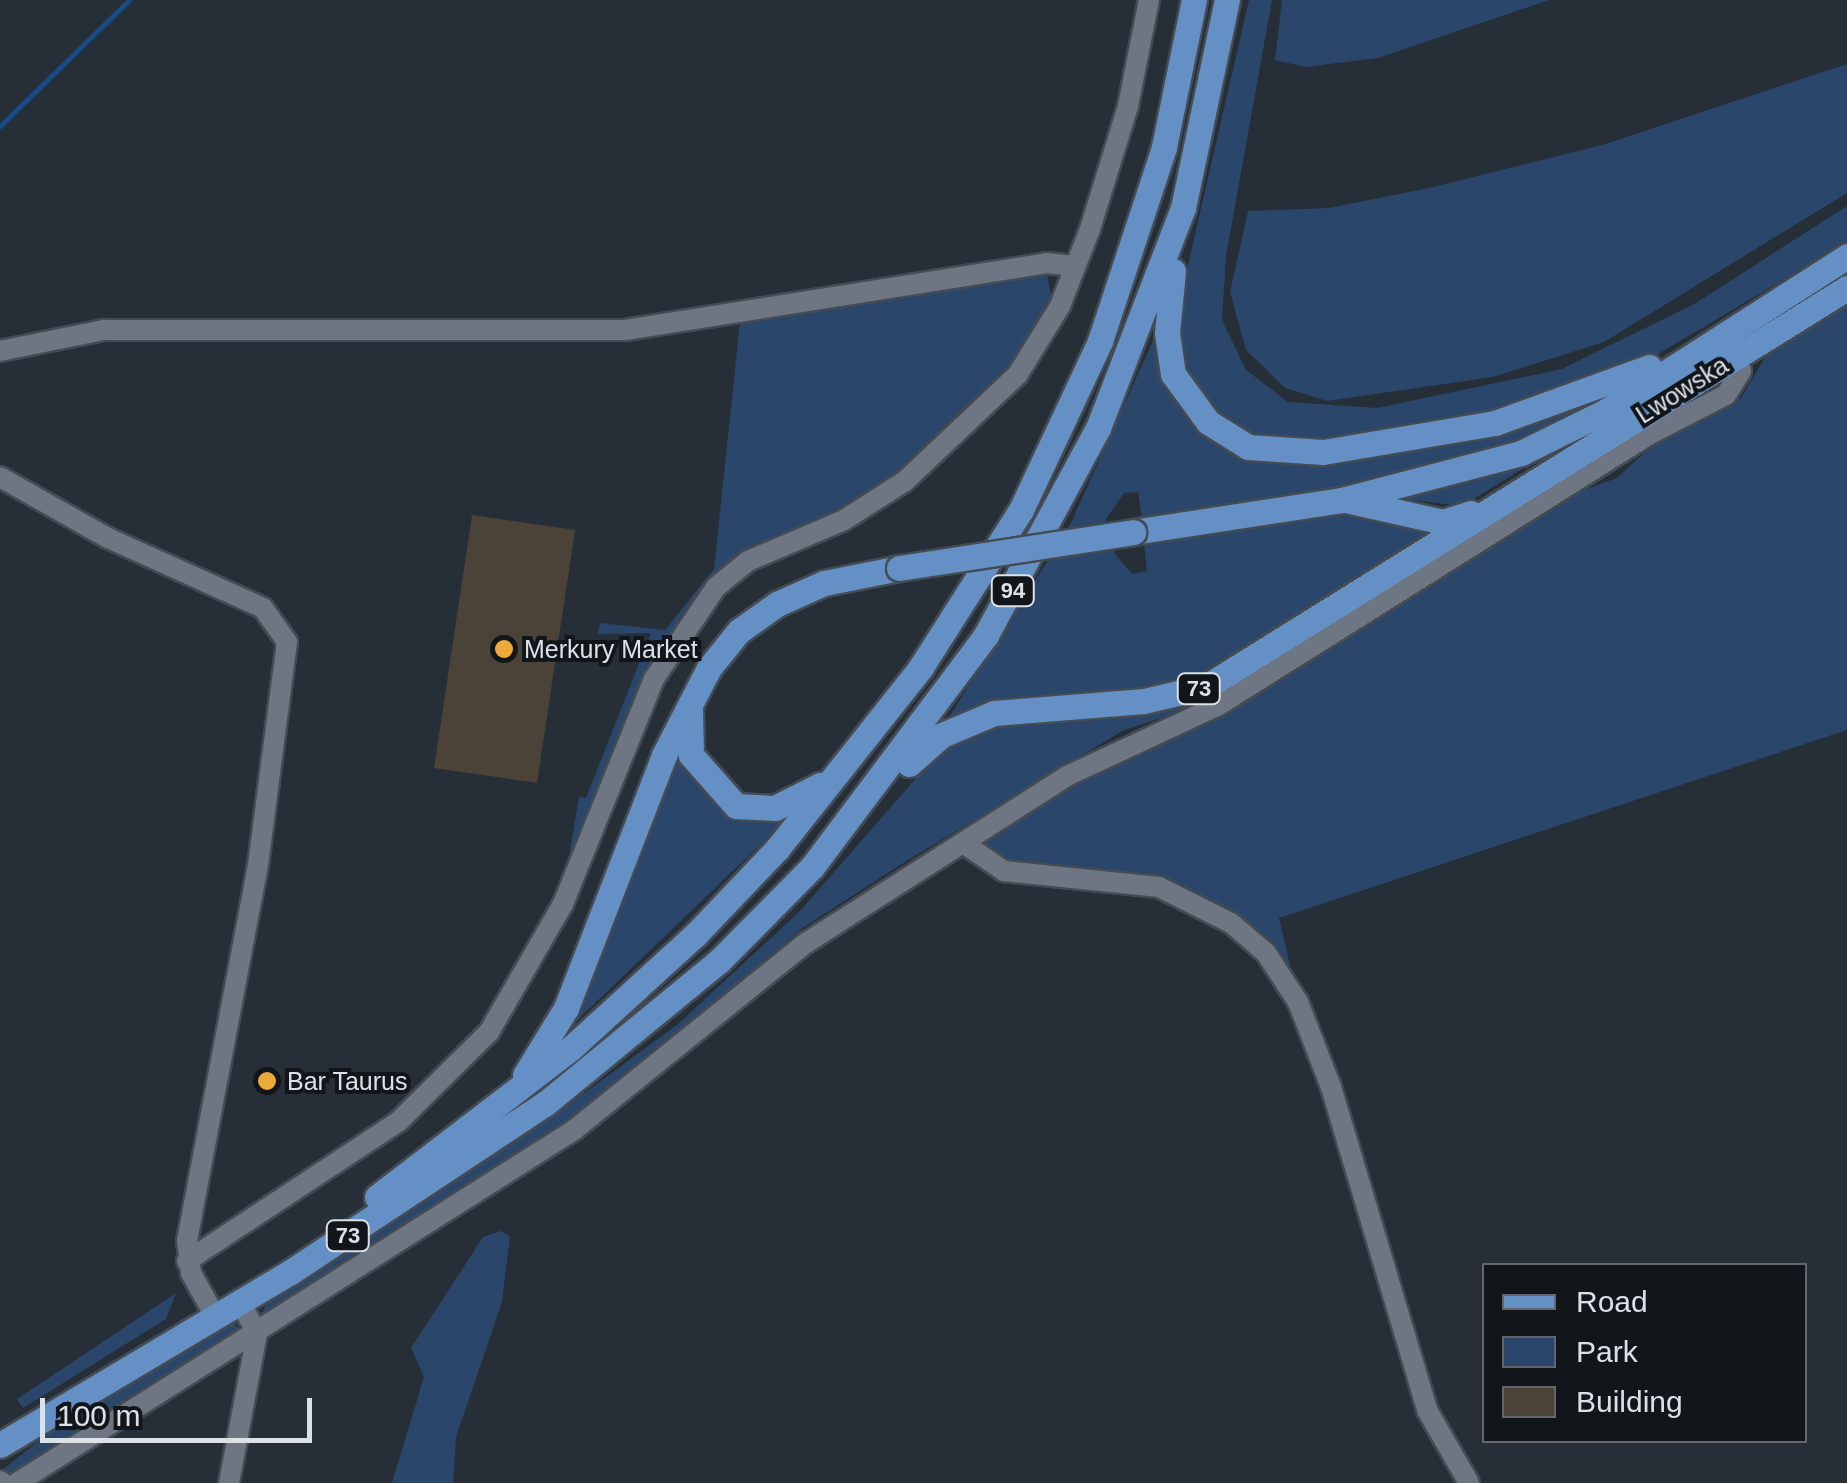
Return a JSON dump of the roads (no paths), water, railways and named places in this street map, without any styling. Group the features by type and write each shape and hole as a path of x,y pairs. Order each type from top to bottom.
{"main road":[{"name":"94","path":"498,1107 696,934 864,744 975,584 1063,426 1144,218 1194,0"},
{"name":"94","path":"861,808 1028,567 1098,428 1182,208 1227,0"},
{"path":"1182,208 1166,333 1173,374 1208,422 1248,447 1323,452 1495,423 1568,402 1726,330"},
{"name":"Lwowska","path":"1726,330 1847,256"},
{"name":"Lwowska","path":"1517,492 1847,288"},
{"name":"73","path":"142,1357 498,1107 566,1008 690,702 754,618 824,583 898,568 1342,500 1521,453 1606,411 1726,330"},
{"path":"1342,500 1443,522 1517,492"},
{"name":"73","path":"0,1445 240,1302 475,1152 624,1042 766,915 861,808 942,735 994,713 1144,702 1207,686 1517,492"},
{"path":"690,702 691,756 706,780 756,811 794,802 864,744"}],"street":[{"path":"187,1261 368,1143 459,1068 542,949 648,693 692,614 748,561 844,520 906,482 978,416 1042,342 1075,266 1128,106 1149,0"},
{"path":"0,350 104,330 625,330 1046,263 1075,266"},
{"path":"17,1483 574,1130 806,943 962,843 1124,743 1218,705 1650,434 1726,396 1738,384 1738,356 1726,330"},
{"path":"0,477 108,538 264,608 288,642 258,865 187,1261 210,1307"},
{"path":"962,843 1004,871 1159,886 1231,923 1266,953 1298,1002 1325,1070 1427,1410 1469,1483"},
{"path":"229,1483 258,1332 240,1302"}],"waterway":[{"path":"0,126 129,0"}],"place":[{"name":"Merkury Market","path":"504,649"},
{"name":"Bar Taurus","path":"267,1081"}]}
